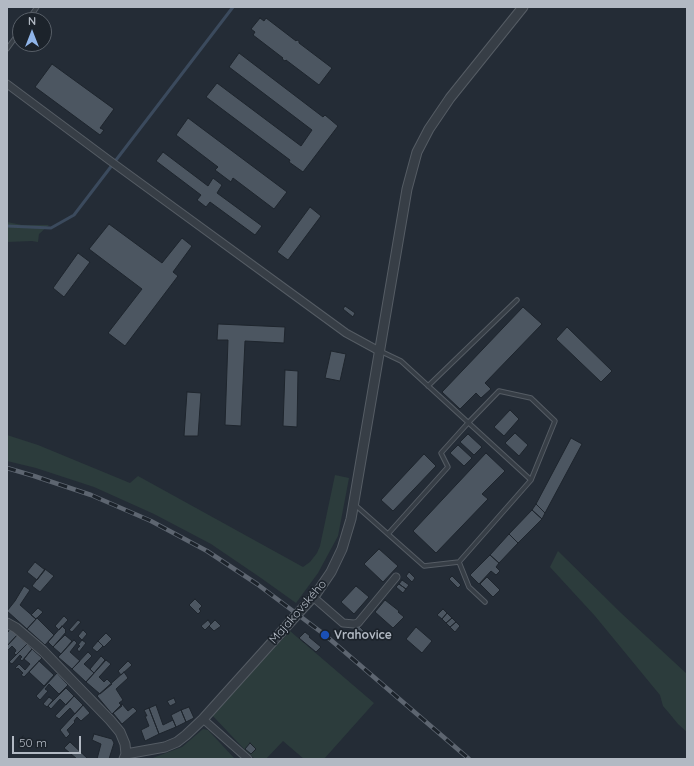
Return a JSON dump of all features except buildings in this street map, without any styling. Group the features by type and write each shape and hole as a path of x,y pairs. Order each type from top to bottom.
{"street":[{"name":"Majakovského","path":"125,757 171,745 186,735 313,597 331,572 337,560 351,519 407,189 417,152 429,129 450,98 523,7"},
{"path":"7,84 116,166 346,333 379,351"},
{"path":"313,597 343,623 354,624 358,623 396,577"},
{"path":"7,623 16,628 43,651 110,720 123,738 125,744 125,757"},
{"path":"203,718 248,759"}],"lane":[{"path":"428,386 517,300"},
{"path":"379,351 400,361 531,480"},
{"path":"354,503 388,534 424,566 459,562 531,480 555,421 531,398 499,391 441,453 448,467 388,534"},
{"path":"459,562 469,587 486,602"}],"shaded area":[{"path":"7,222 22,225 49,225 39,234 38,242 7,242"},
{"path":"7,435 38,445 130,483 138,476 303,567 310,562 320,546 335,475 349,478 338,536 318,573 296,603 211,544 154,514 94,487 36,468 7,461"},
{"path":"558,551 621,613 687,674 687,732 663,706 660,695 595,616 550,567"},
{"path":"290,631 374,703 324,759 304,759 283,741 266,759 255,759 212,715"},
{"path":"203,729 208,730 235,759 150,759 182,747"}],"waterway":[{"path":"7,226 51,228 74,215 233,7"}],"railway":[{"path":"7,468 91,495 151,521 207,551 257,584 325,635 469,759"}],"place":[{"name":"Vrahovice","path":"325,635"}]}
